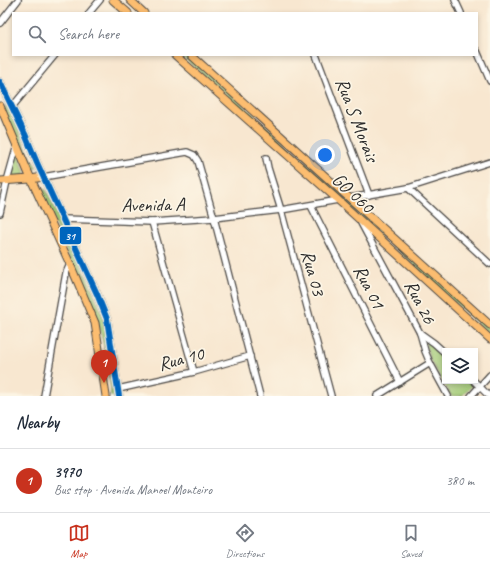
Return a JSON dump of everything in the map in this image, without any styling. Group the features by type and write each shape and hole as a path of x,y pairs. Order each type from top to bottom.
{"main road":[{"path":"114,0 127,12"},
{"path":"130,0 143,12"},
{"name":"GO 060","path":"176,56 338,200 361,223 490,339"},
{"name":"GO 060","path":"192,56 490,325"},
{"path":"0,82 98,294 107,319 119,392"},
{"path":"0,101 8,98"},
{"path":"1,111 17,144 95,323 106,396"},
{"path":"3,181 43,177"}],"street":[{"path":"0,23 18,0"},
{"path":"90,12 100,0"},
{"path":"455,0 461,12"},
{"path":"478,53 490,81"},
{"path":"12,107 54,56"},
{"name":"Rua S Morais","path":"316,56 369,195"},
{"path":"0,213 3,181 17,144"},
{"path":"43,177 186,152 194,155 198,161 214,218 260,396"},
{"name":"Rua 03","path":"266,158 331,396"},
{"path":"350,198 408,188 490,162"},
{"path":"408,188 490,264"},
{"name":"Avenida A","path":"63,219 152,222 214,218 312,206 338,200"},
{"name":"Rua 01","path":"312,206 400,382"},
{"path":"152,222 194,372"},
{"name":"Rua 26","path":"361,223 420,334 430,363 448,396"},
{"path":"44,396 66,273 70,264"},
{"path":"420,334 442,350"},
{"name":"Rua 10","path":"119,392 250,356"},
{"path":"377,396 430,363"},
{"path":"471,396 490,375"},
{"path":"478,384 489,396"}],"green space":[{"path":"181,56 188,56 490,328 490,334"},
{"path":"6,106 9,107 11,111 29,155 37,168 32,169 29,172 3,109"},
{"path":"17,149 25,173 23,176 9,178"},
{"path":"40,189 46,190 89,282 104,319 118,396 110,396 111,389 105,349 96,315"},
{"path":"424,339 442,354 442,381 430,360"},
{"path":"444,384 473,385 462,396 451,396"}],"transit line":[{"name":"31","path":"0,82 25,134 107,319 119,396"}],"place":[{"name":"3970","path":"104,383"}]}
